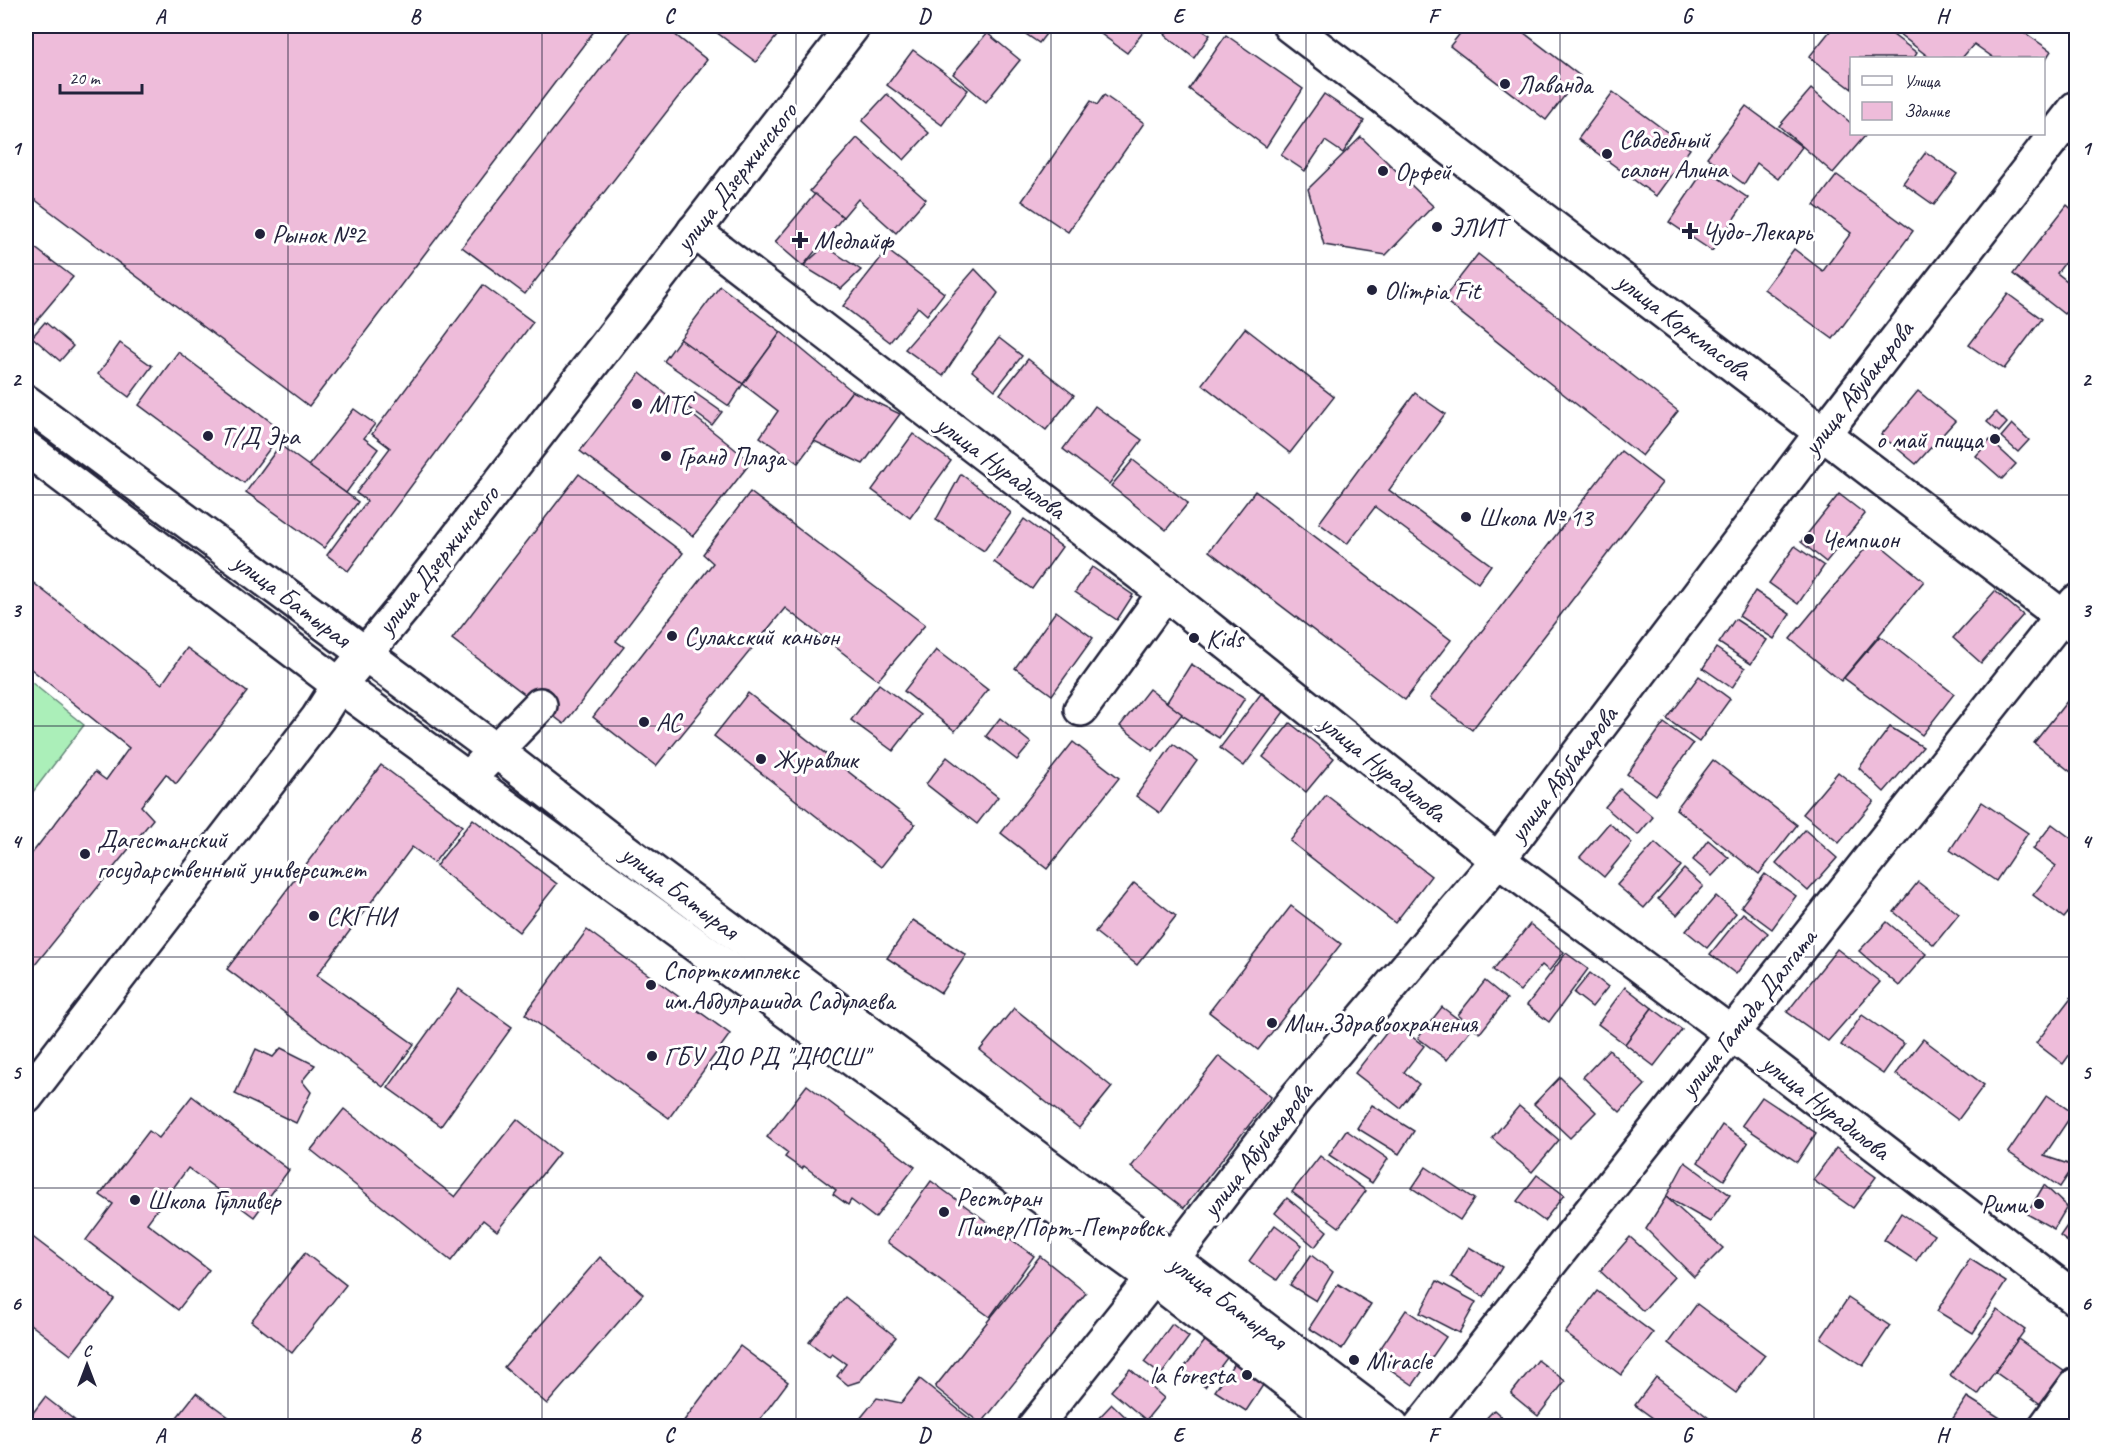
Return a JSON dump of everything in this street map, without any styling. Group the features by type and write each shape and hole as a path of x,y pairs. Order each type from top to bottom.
{"street":[{"name":"улица Дзержинского","path":"26,1096 318,718 339,685 404,607 853,26"},
{"name":"улица Коркмасова","path":"1290,26 1824,433 2072,615"},
{"name":"улица Абубакарова","path":"1035,1426 1163,1269 1296,1098 1498,860 1820,435 1824,433 2076,108"},
{"name":"улица Нурадилова","path":"694,231 1165,593 1498,860 1731,1034 2076,1299"},
{"name":"улица Батырая","path":"26,402 495,750 1163,1269 1345,1426"},
{"name":"улица Батырая","path":"26,448 339,685 468,779 1163,1269 1392,1426"},
{"path":"1081,709 1165,593"},
{"name":"улица Гамида Далгата","path":"1421,1426 2059,620 2072,615"},
{"path":"468,779 540,705"},
{"path":"2046,1426 2076,1385"}],"green space":[{"path":"26,678 84,725 26,801"}],"building":[{"name":"Рынок №2","path":"26,26 598,26 309,406 26,193"},
{"path":"634,26 664,26 707,60 525,294 462,247"},
{"path":"708,26 785,26 756,62"},
{"path":"1014,26 1052,26 1039,43"},
{"path":"1090,26 1148,26 1127,53"},
{"path":"1173,26 1196,26 1210,35 1194,58 1165,35"},
{"path":"1466,26 1515,26 1580,76 1546,120 1450,46"},
{"path":"1834,26 1881,26 1917,53 1915,57 1850,57 1850,88 1809,57"},
{"path":"1889,26 2015,26 2051,51 2045,60 2045,57 1993,57 1974,44 1963,57 1929,57"},
{"path":"987,33 1020,60 986,102 953,74"},
{"path":"1226,35 1303,89 1266,147 1189,89"},
{"path":"913,50 968,90 942,125 887,85"},
{"path":"1811,89 1850,122 1850,135 1865,136 1833,173 1779,126"},
{"path":"1613,92 1690,149 1656,196 1578,139"},
{"path":"887,94 929,133 904,160 862,121"},
{"path":"1324,94 1364,121 1343,153 1325,141 1305,171 1281,155"},
{"path":"1104,95 1144,123 1068,232 1022,201 1091,101 1097,105"},
{"path":"1746,106 1802,147 1778,179 1757,163 1744,184 1707,157"},
{"path":"1361,137 1433,206 1386,255 1324,245 1308,189"},
{"path":"857,138 926,199 896,233 858,199 843,217 810,191"},
{"path":"1926,152 1957,174 1934,205 1903,183"},
{"path":"1705,169 1748,198 1712,251 1669,222"},
{"path":"1837,175 1913,231 1833,339 1764,289 1794,249 1823,271 1851,233 1814,205"},
{"path":"815,194 843,217 803,266 775,242"},
{"path":"2067,205 2076,213 2076,248 2057,273 2076,288 2076,301 2064,314 2013,274"},
{"path":"26,241 73,277 32,326 26,322"},
{"path":"825,246 861,270 841,289 803,266"},
{"path":"887,250 944,293 927,315 918,307 890,342 843,306"},
{"path":"1478,254 1678,411 1642,456 1443,299"},
{"path":"975,269 998,293 943,376 905,349"},
{"path":"483,285 533,322 348,571 327,555 367,501 356,493 390,448 372,434"},
{"path":"720,286 781,332 743,384 680,339"},
{"path":"2008,294 2042,319 2004,369 1969,345"},
{"path":"45,322 73,346 60,361 32,337"},
{"path":"1245,328 1334,397 1290,453 1202,384"},
{"path":"781,332 852,391 798,463 760,437 778,411 743,384"},
{"path":"999,338 1022,356 995,390 972,371"},
{"path":"680,339 743,384 729,406 664,361"},
{"path":"120,343 152,366 129,397 98,374"},
{"path":"178,352 283,431 244,483 139,405"},
{"path":"1028,359 1074,395 1046,430 1000,394"},
{"name":"Гранд Плаза","path":"640,373 751,462 693,536 580,451"},
{"path":"852,391 900,414 863,464 814,441"},
{"path":"1918,391 1955,421 1916,464 1881,435"},
{"path":"695,393 722,412 712,425 686,406"},
{"path":"1415,393 1445,414 1389,490 1491,565 1478,583 1375,507 1347,544 1319,523"},
{"path":"1095,406 1142,440 1109,484 1063,449"},
{"path":"354,409 375,424 364,438 378,449 346,493 308,466"},
{"path":"1996,412 2007,423 1999,432 1987,422"},
{"path":"2012,424 2029,440 2018,452 2001,437"},
{"path":"913,434 951,461 910,518 872,490"},
{"path":"1990,440 2016,464 2002,479 1976,456"},
{"path":"280,445 358,502 324,548 246,492"},
{"path":"1621,451 1662,483 1472,730 1430,698"},
{"path":"1133,460 1188,503 1166,530 1111,486"},
{"path":"579,474 683,553 616,641 624,647 564,724 452,639"},
{"path":"961,474 1011,513 984,551 936,520"},
{"path":"1255,491 1451,640 1405,700 1209,551"},
{"path":"750,492 925,625 878,680 785,608 656,766 593,717 713,563 703,554"},
{"path":"1839,494 1865,514 1826,562 1801,542"},
{"path":"1024,519 1062,547 1032,589 994,562"},
{"path":"1873,539 1924,581 1841,681 1790,639"},
{"path":"1795,546 1824,566 1798,604 1769,583"},
{"path":"1092,567 1133,595 1117,620 1075,592"},
{"path":"26,577 162,684 187,648 247,692 176,784 166,774 141,806 153,819 26,976 26,861 95,772 106,780 129,748 26,665"},
{"path":"1755,591 1790,614 1774,639 1739,616"},
{"path":"1995,591 2023,615 1981,663 1953,638"},
{"path":"1056,611 1093,638 1052,695 1015,668"},
{"path":"1735,619 1767,640 1751,664 1719,643"},
{"path":"1880,636 1954,694 1922,735 1844,678"},
{"path":"1716,648 1745,668 1732,688 1703,668"},
{"path":"936,650 988,690 955,731 904,691"},
{"path":"1191,664 1245,698 1219,738 1165,705"},
{"path":"1699,676 1730,699 1699,742 1667,719"},
{"path":"879,684 921,715 893,751 851,720"},
{"path":"1149,689 1182,714 1153,751 1120,726"},
{"path":"2076,690 2076,776 2034,743"},
{"path":"1263,691 1286,709 1244,766 1220,748"},
{"path":"748,693 915,824 881,867 714,736"},
{"path":"1000,718 1031,743 1017,760 986,736"},
{"path":"1290,723 1334,758 1306,792 1263,757"},
{"path":"1664,723 1693,744 1656,795 1627,774"},
{"path":"1890,727 1923,747 1884,792 1859,768"},
{"path":"1073,742 1119,778 1047,869 1001,833"},
{"path":"1173,744 1197,761 1160,813 1136,796"},
{"path":"947,757 998,797 977,824 926,784"},
{"path":"1713,760 1797,825 1759,874 1676,809"},
{"name":"СКГНИ","path":"381,765 462,826 434,863 412,847 317,975 414,1044 383,1087 227,969"},
{"path":"1838,772 1874,801 1839,843 1803,814"},
{"path":"1620,789 1653,817 1638,835 1605,807"},
{"path":"1326,795 1431,876 1395,923 1290,841"},
{"path":"1982,802 2028,833 1996,881 1950,850"},
{"path":"473,819 557,884 519,932 436,866"},
{"path":"1609,823 1632,843 1604,877 1580,857"},
{"path":"2052,824 2076,842 2076,903 2064,918 2033,895 2056,866 2033,849"},
{"path":"1805,830 1837,858 1808,891 1776,863"},
{"path":"1708,840 1729,858 1712,876 1693,860"},
{"path":"1655,843 1681,866 1644,908 1617,885"},
{"path":"1684,869 1703,886 1677,915 1658,899"},
{"path":"1765,874 1796,896 1772,929 1741,906"},
{"path":"1918,882 1959,914 1934,945 1894,912"},
{"path":"1134,883 1176,916 1137,965 1095,932"},
{"path":"1716,896 1736,913 1707,948 1686,931"},
{"path":"1291,906 1341,944 1258,1050 1209,1012"},
{"path":"1743,913 1768,933 1736,974 1710,954"},
{"path":"913,920 966,955 941,993 887,958"},
{"path":"1887,922 1926,954 1899,986 1859,951"},
{"path":"1530,924 1564,952 1549,971 1542,965 1520,991 1493,970"},
{"path":"587,930 730,1034 669,1118 525,1014"},
{"path":"1837,949 1880,982 1828,1041 1787,1012"},
{"path":"1566,953 1588,969 1549,1022 1527,1005"},
{"path":"1590,973 1608,987 1592,1007 1574,993"},
{"path":"1485,981 1507,999 1480,1033 1458,1015"},
{"path":"1625,987 1652,1008 1625,1044 1598,1024"},
{"path":"459,989 512,1027 441,1126 388,1088"},
{"path":"2076,991 2076,1046 2063,1064 2036,1043"},
{"path":"1442,1007 1471,1029 1447,1060 1418,1038"},
{"path":"1014,1008 1112,1087 1079,1128 980,1050"},
{"path":"1652,1008 1682,1030 1654,1066 1625,1044"},
{"path":"1862,1015 1904,1044 1883,1074 1841,1045"},
{"path":"1394,1023 1424,1046 1404,1072 1419,1084 1400,1108 1355,1073"},
{"path":"1923,1039 1984,1085 1958,1120 1896,1074"},
{"path":"281,1048 315,1065 302,1081 311,1092 296,1123 235,1094 256,1049 273,1057"},
{"path":"1609,1050 1645,1085 1620,1112 1583,1077"},
{"path":"1219,1056 1271,1097 1184,1208 1131,1167"},
{"path":"1560,1077 1596,1112 1570,1138 1534,1104"},
{"path":"807,1085 915,1167 875,1218 851,1200 848,1205 833,1194 836,1190 804,1166 802,1169 785,1157 788,1153 767,1137"},
{"path":"2047,1095 2073,1113 2044,1156 2074,1166 2060,1187 2008,1152"},
{"name":"Школа Гулливер","path":"192,1096 289,1170 254,1217 188,1168 147,1223 209,1270 178,1310 86,1240 113,1204 100,1195 149,1131 159,1138"},
{"path":"1762,1097 1816,1133 1797,1162 1742,1125"},
{"path":"1372,1105 1414,1131 1399,1154 1357,1128"},
{"path":"1519,1106 1559,1140 1532,1172 1492,1138"},
{"path":"344,1109 455,1197 517,1119 559,1153 497,1231 483,1220 451,1261 311,1150"},
{"path":"1722,1125 1748,1143 1724,1180 1698,1162"},
{"path":"1346,1130 1388,1159 1372,1183 1329,1155"},
{"path":"1836,1148 1876,1177 1853,1208 1813,1180"},
{"path":"1320,1156 1366,1191 1339,1227 1292,1192"},
{"path":"1685,1162 1730,1195 1710,1222 1666,1197"},
{"path":"1426,1167 1474,1199 1460,1220 1412,1188"},
{"path":"1537,1175 1564,1195 1544,1221 1517,1201"},
{"path":"931,1181 1034,1256 990,1317 887,1242"},
{"path":"2044,1185 2067,1207 2054,1229 2027,1214"},
{"path":"1666,1197 1723,1248 1694,1277 1646,1229"},
{"path":"1287,1198 1327,1231 1315,1247 1275,1213"},
{"path":"1901,1213 1934,1235 1916,1261 1884,1240"},
{"path":"2076,1213 2076,1248 2060,1236"},
{"path":"1275,1225 1302,1245 1277,1280 1249,1261"},
{"path":"26,1232 114,1299 71,1355 26,1321"},
{"path":"1630,1237 1674,1277 1643,1311 1600,1271"},
{"path":"1469,1247 1502,1267 1484,1297 1451,1277"},
{"path":"305,1253 346,1285 292,1353 251,1321"},
{"path":"1311,1255 1333,1272 1316,1301 1290,1285"},
{"path":"1040,1256 1086,1293 981,1424 935,1387"},
{"path":"600,1257 643,1294 547,1404 504,1367"},
{"path":"1970,1259 2006,1282 1973,1333 1937,1311"},
{"path":"1437,1281 1476,1302 1459,1333 1420,1313"},
{"path":"1338,1284 1371,1304 1342,1349 1309,1328"},
{"path":"1597,1291 1653,1333 1621,1375 1565,1333"},
{"path":"845,1297 896,1337 860,1381 848,1385 837,1376 846,1364 832,1354 829,1357 809,1342"},
{"path":"1848,1298 1890,1326 1863,1366 1821,1338"},
{"path":"1697,1304 1765,1355 1736,1393 1668,1343"},
{"path":"1406,1310 1446,1337 1413,1385 1374,1358"},
{"path":"1997,1310 2025,1330 1978,1395 1950,1375"},
{"path":"1172,1324 1189,1337 1161,1375 1144,1362"},
{"path":"1208,1337 1230,1354 1205,1387 1183,1369"},
{"path":"2018,1339 2065,1372 2042,1405 1995,1372"},
{"path":"740,1346 788,1382 755,1426 680,1426"},
{"path":"1239,1356 1269,1376 1246,1411 1215,1391"},
{"path":"1538,1360 1565,1381 1538,1416 1511,1394"},
{"path":"1130,1369 1164,1398 1146,1420 1111,1391"},
{"path":"1656,1377 1714,1422 1710,1426 1664,1426 1635,1405"},
{"path":"920,1379 979,1426 854,1426 877,1398 901,1403"},
{"path":"196,1393 241,1426 170,1426"},
{"path":"45,1397 82,1426 26,1426 26,1422"},
{"path":"1967,1397 2013,1426 1948,1426"},
{"path":"1112,1404 1135,1426 1091,1426"},
{"path":"1494,1410 1512,1426 1479,1426"}],"place":[{"name":"Лаванда","path":"1505,84"},
{"name":"Свадебный салон Алина","path":"1607,154"},
{"name":"Орфей","path":"1383,171"},
{"name":"ЭЛИТ","path":"1437,227"},
{"name":"Чудо-Лекарь","path":"1690,231"},
{"name":"Рынок №2","path":"260,234"},
{"name":"Медлайф","path":"800,240"},
{"name":"Olimpia Fit","path":"1372,290"},
{"name":"МТС","path":"637,404"},
{"name":"Т/Д Эра","path":"208,436"},
{"name":"о май пицца","path":"1995,439"},
{"name":"Гранд Плаза","path":"666,456"},
{"name":"Школа № 13","path":"1466,517"},
{"name":"Чемпион","path":"1809,539"},
{"name":"Сулакский каньон","path":"672,636"},
{"name":"Kids","path":"1194,638"},
{"name":"АС","path":"644,722"},
{"name":"Журавлик","path":"761,759"},
{"name":"Дагестанский государственный университет","path":"85,854"},
{"name":"СКГНИ","path":"314,916"},
{"name":"Спорткомплекс им.Абдулрашида Садулаева","path":"651,985"},
{"name":"Мин.Здравоохранения","path":"1272,1023"},
{"name":"ГБУ ДО РД \"ДЮСШ\"","path":"652,1056"},
{"name":"Школа Гулливер","path":"135,1200"},
{"name":"Рими","path":"2039,1204"},
{"name":"Ресторан Питер/Порт-Петровск","path":"944,1212"},
{"name":"Miracle","path":"1354,1360"},
{"name":"la foresta","path":"1247,1375"}]}
